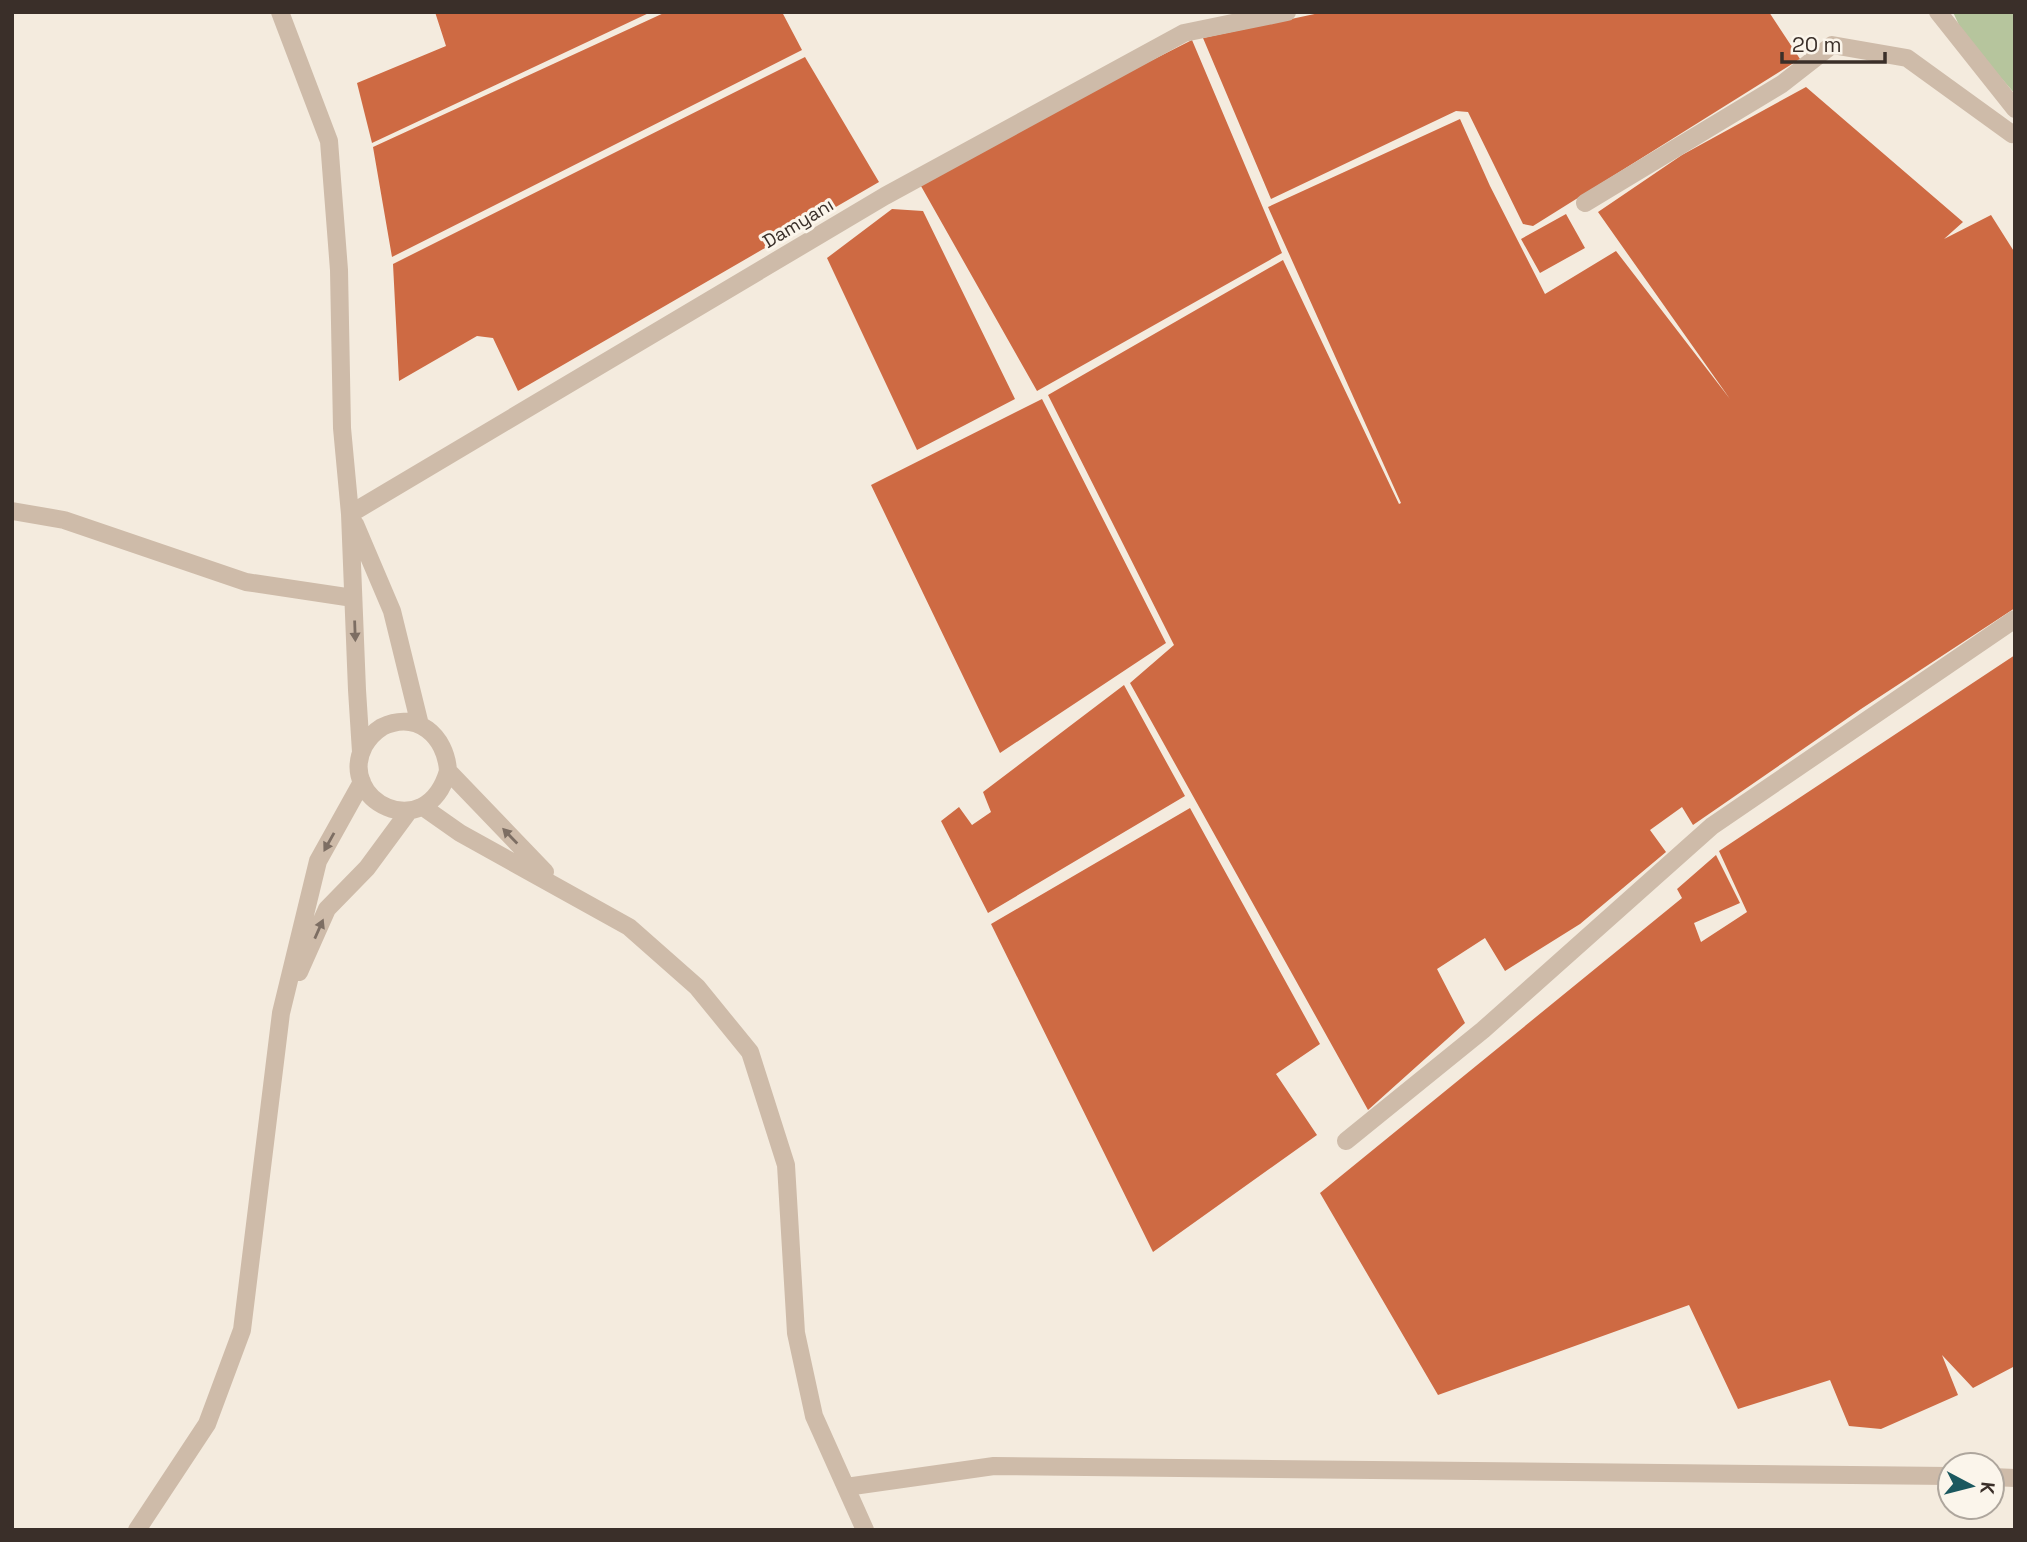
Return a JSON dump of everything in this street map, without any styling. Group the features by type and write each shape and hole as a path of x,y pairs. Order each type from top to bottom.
{"street":[{"path":"281,12 329,141 339,270 342,428 350,514 361,752 359,767 362,782 369,795 380,805 394,810 416,809 629,928 697,987 750,1052 786,1165 796,1333 811,1404 865,1530"},
{"name":"Damyanı","path":"350,514 885,196 1184,33 1287,12"},
{"path":"1938,12 2015,109"},
{"path":"1585,203 1782,84 1832,45 1907,58 2012,134 2015,132"},
{"path":"12,511 64,520 246,582 354,598"},
{"path":"350,514 393,611 420,725"},
{"path":"1346,1141 1483,1030 1712,825 2015,619"},
{"path":"281,1013 327,909 367,868 416,809 435,798 444,786 448,771 442,744 433,733 420,725 391,723 373,734 361,752"},
{"path":"448,771 558,886"},
{"path":"137,1530 207,1424 242,1330 281,1013 318,861 362,782"},
{"path":"846,1487 994,1466 1936,1476"}],"green space":[{"path":"1953,12 2015,12 2015,94 1963,34"}],"building":[{"path":"435,12 651,12 372,143 357,83 446,46"},
{"path":"666,12 782,12 802,50 392,257 373,147"},
{"path":"1324,12 1769,12 1800,59 1533,226 1523,224 1468,112 1456,111 1271,199 1203,38"},
{"path":"1192,40 1282,253 1037,391 917,179"},
{"path":"805,57 879,182 518,391 493,338 477,336 399,381 393,264"},
{"path":"1806,87 1963,222 1944,239 1991,215 2015,253 2015,608 1861,709 1693,825 1682,807 1650,830 1666,852 1580,924 1505,971 1485,938 1437,969 1465,1023 1368,1110 1130,683 1174,645 1048,395 1283,260 1399,504 1401,503 1268,207 1460,119 1490,186 1545,294 1616,251 1730,399 1598,212 1682,155"},
{"path":"892,209 923,211 1015,399 917,450 827,258"},
{"path":"1566,214 1585,248 1540,273 1521,239"},
{"path":"1042,399 1166,643 1000,753 871,485"},
{"path":"2015,655 2015,1366 1973,1388 1942,1355 1958,1395 1881,1429 1849,1426 1830,1380 1738,1409 1689,1305 1438,1395 1320,1193 1682,898 1677,889 1716,855 1740,903 1694,923 1701,942 1747,912 1719,851"},
{"path":"1124,685 1185,796 988,913 941,821 959,807 972,825 991,812 983,792"},
{"path":"1190,808 1320,1044 1276,1074 1317,1135 1153,1252 991,924"}]}
